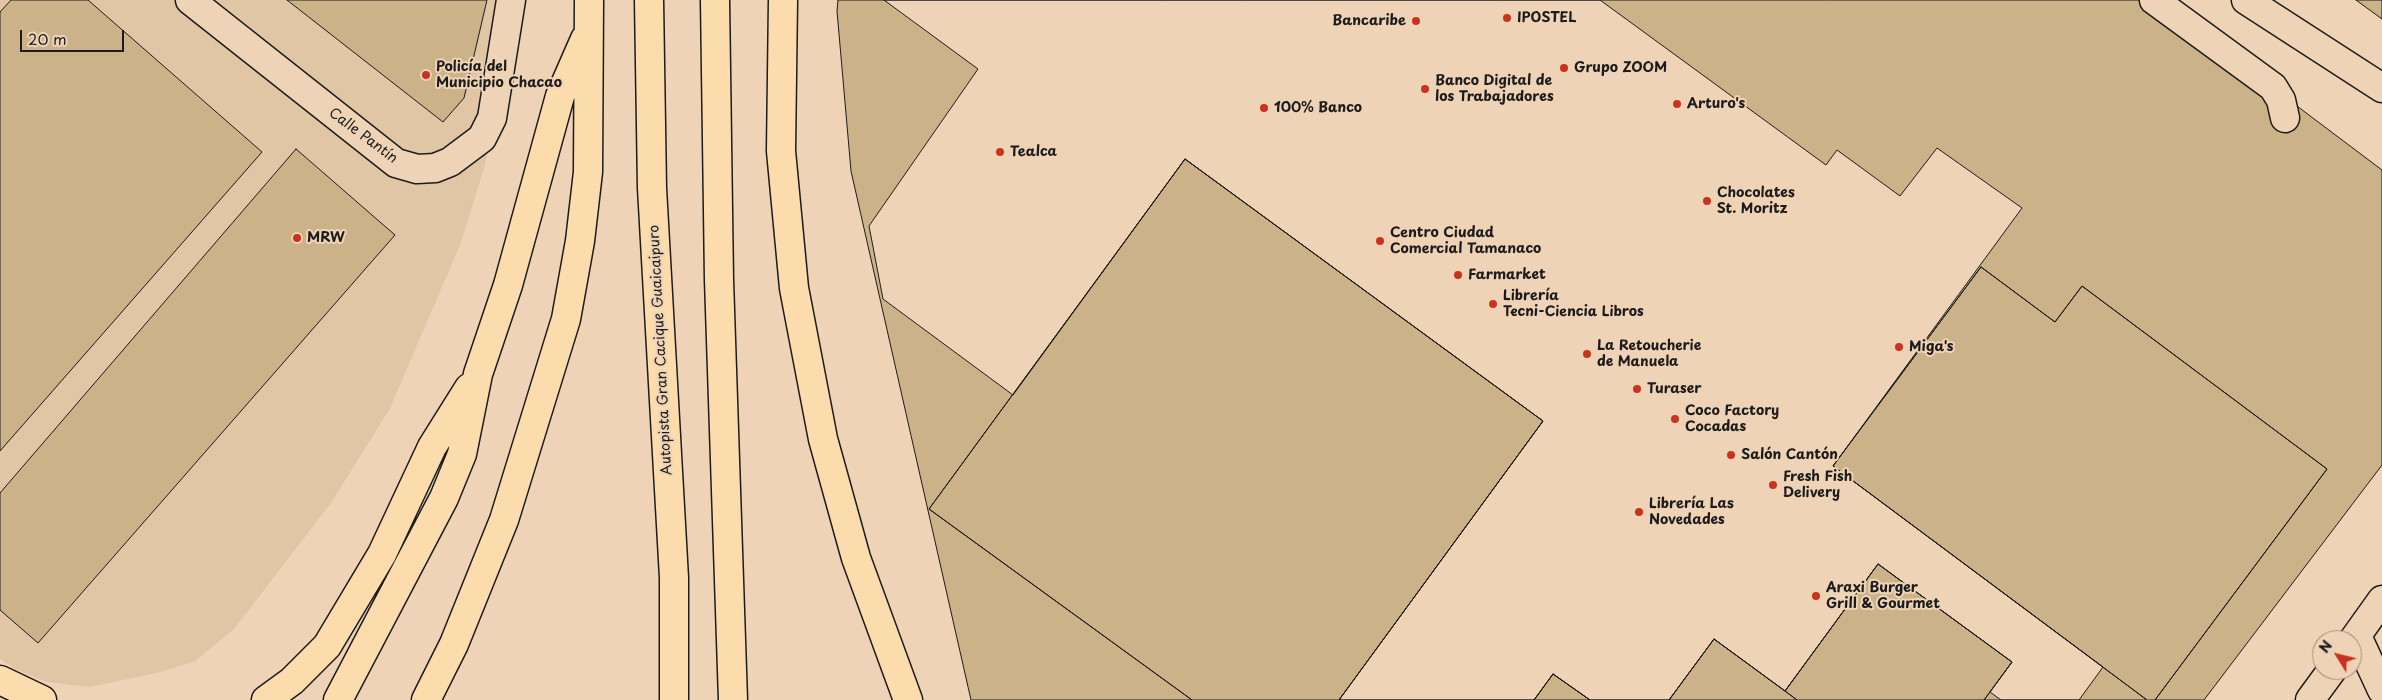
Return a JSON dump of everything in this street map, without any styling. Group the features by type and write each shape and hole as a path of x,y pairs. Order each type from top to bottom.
{"highway":[{"path":"426,700 454,644 504,520 566,318 580,241 588,172 589,0"},
{"name":"Autopista Gran Cacique Guaicaipuro","path":"649,0 652,188 674,578 674,700"},
{"path":"715,0 720,289 733,700"},
{"path":"782,0 781,151 794,288 823,439 856,558 908,700"},
{"path":"338,700 444,498 462,454 478,374 508,285 560,96 590,29"},
{"path":"266,700 292,681 327,646 382,554 432,447 478,374"},
{"path":"0,680 42,700"}],"street":[{"name":"Calle Pantín","path":"190,0 396,164 417,168 435,168 450,162 482,138 492,118 511,0"},
{"path":"2154,0 2273,87 2281,100 2285,118"},
{"path":"2246,0 2382,88"},
{"path":"2360,630 2382,600"},
{"path":"2362,654 2382,690"},
{"path":"2310,700 2325,680"}],"shaded area":[{"path":"0,0 509,0 504,58 485,165 460,245 390,408 331,503 234,629 195,661 161,672 90,687 47,682 15,669 0,659"}],"building":[{"path":"11,0 88,0 262,152 0,451 0,12"},
{"name":"Policía del Municipio Chacao","path":"287,0 487,0 464,98 443,122"},
{"path":"838,0 2156,0 2382,170 2382,465 2204,700 2155,700 2327,469 2082,286 2055,322 1981,267 1833,466 2147,700 1984,700 2012,662 1878,564 1785,691 1714,639 1669,700 1590,700 1553,674 1534,700 1339,700 1543,421 1185,159 929,509 1192,700 971,700 851,171 837,11"},
{"path":"884,0 1600,0 1826,165 1837,150 1900,196 1937,148 2022,208 1833,466 2103,667 2079,700 2001,700 1990,692 2012,662 1878,564 1785,691 1714,639 1669,700 1590,700 1553,674 1534,700 1339,700 1543,421 1185,159 1013,395 883,299 869,226 978,69"},
{"path":"2356,0 2382,0 2382,19"},
{"path":"296,149 395,235 38,643 0,610 0,493"},
{"path":"1185,159 1543,421 1339,700 1192,700 929,509"},
{"path":"1981,267 2055,322 2082,286 2327,469 2155,700 2147,700 1833,466"},
{"path":"1878,564 2012,662 1984,700 1797,700 1785,691"},
{"path":"1714,639 1785,691 1797,700 1669,700"},
{"path":"1553,674 1590,700 1534,700"}],"place":[{"name":"IPOSTEL","path":"1507,18"},
{"name":"Bancaribe","path":"1416,21"},
{"name":"Grupo ZOOM","path":"1564,68"},
{"name":"Policía del Municipio Chacao","path":"426,75"},
{"name":"Banco Digital de los Trabajadores","path":"1425,89"},
{"name":"Arturo's","path":"1677,104"},
{"name":"100% Banco","path":"1264,108"},
{"name":"Tealca","path":"1000,152"},
{"name":"Chocolates St. Moritz","path":"1707,201"},
{"name":"MRW","path":"297,238"},
{"name":"Centro Ciudad Comercial Tamanaco","path":"1380,241"},
{"name":"Farmarket","path":"1458,275"},
{"name":"Librería Tecni-Ciencia Libros","path":"1493,304"},
{"name":"Miga's","path":"1899,347"},
{"name":"La Retoucherie de Manuela","path":"1587,354"},
{"name":"Turaser","path":"1637,389"},
{"name":"Coco Factory Cocadas","path":"1675,419"},
{"name":"Salón Cantón","path":"1731,455"},
{"name":"Fresh Fish Delivery","path":"1773,485"},
{"name":"Librería Las Novedades","path":"1639,512"},
{"name":"Araxi Burger Grill & Gourmet","path":"1816,596"}]}
